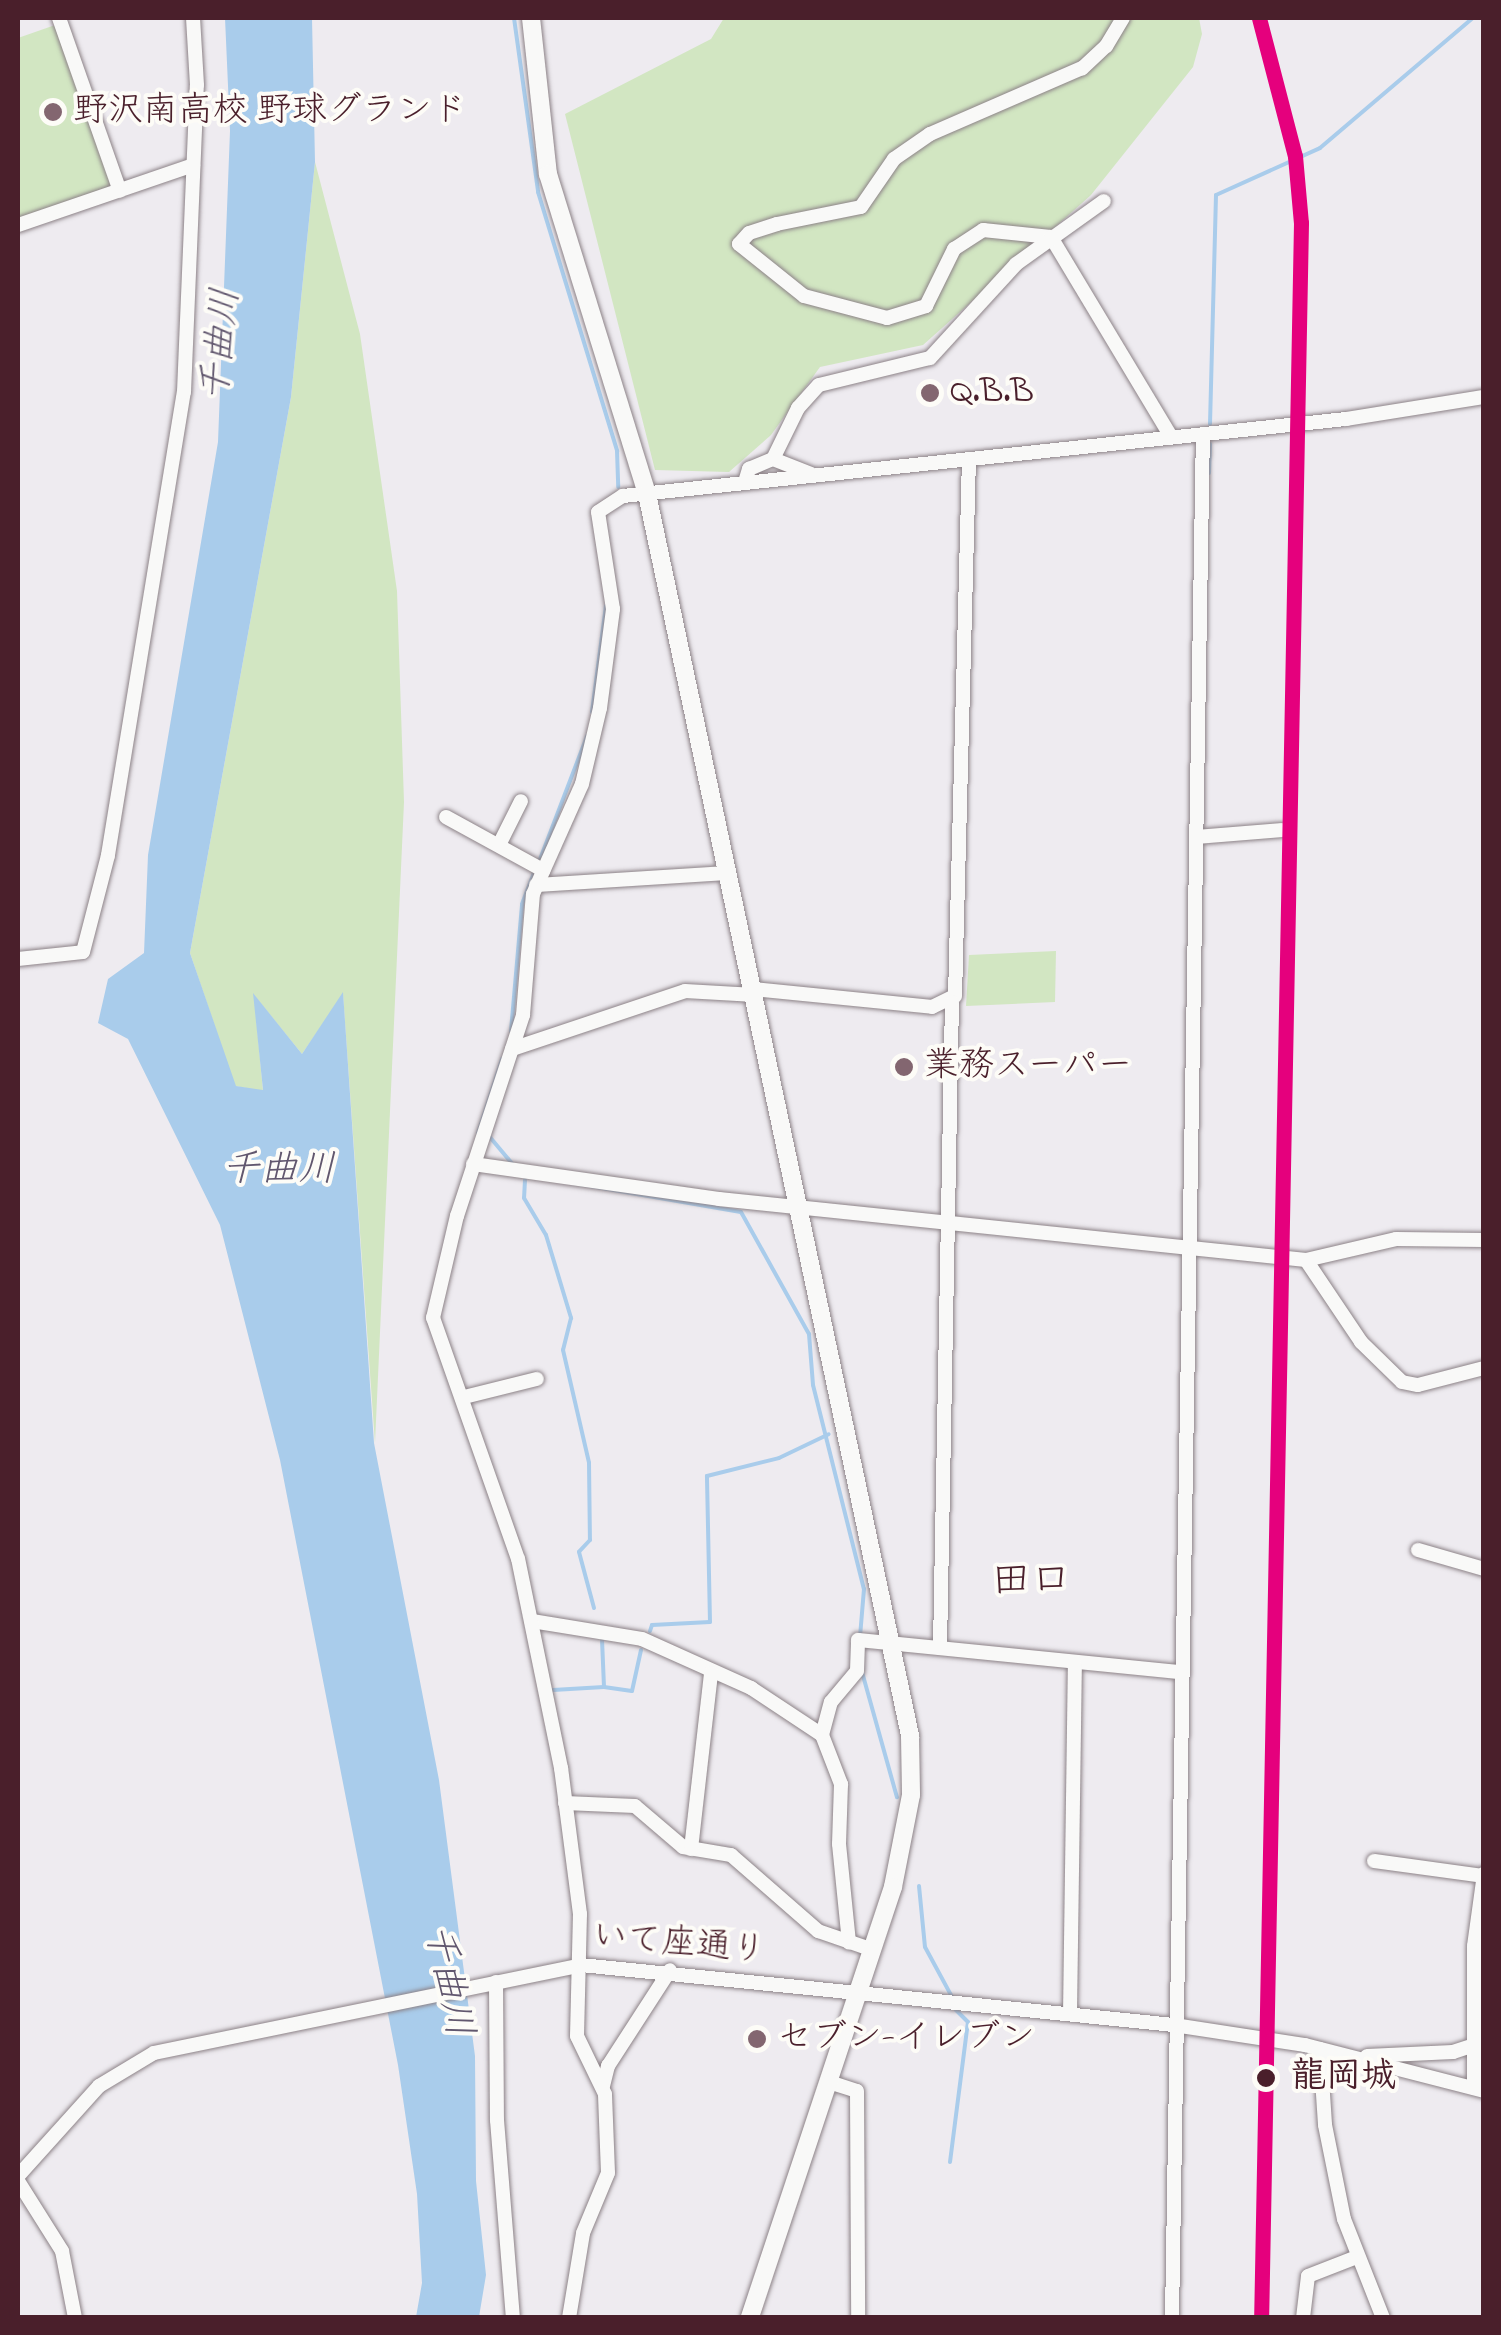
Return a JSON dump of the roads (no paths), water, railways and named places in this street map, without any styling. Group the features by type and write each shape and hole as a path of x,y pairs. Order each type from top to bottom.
{"main road":[{"path":"531,18 548,174 646,494 910,1726 910,1795 873,1950 750,2318"}],"street":[{"path":"60,18 120,191"},
{"path":"18,959 84,952 104,874 184,392 194,164 193,18"},
{"path":"1051,238 982,230 954,249 926,306 887,318 804,296 739,244 748,233 777,224 861,207 894,159 930,134 1082,68 1106,46 1123,18"},
{"path":"18,225 194,164"},
{"path":"773,459 798,408 818,385 930,358 1016,264 1104,200"},
{"path":"1051,238 1171,437"},
{"path":"603,2086 577,2036 581,1965 565,1803 532,1621 464,1397 433,1318 473,1164 523,1015 540,877 582,784 600,708 613,609 598,512 615,498 1203,434 1484,397"},
{"path":"1172,2318 1188,1248 1200,836 1203,434"},
{"path":"745,482 749,468 773,459 811,474"},
{"path":"940,1648 951,1224 952,1002 969,459"},
{"path":"500,845 521,801"},
{"path":"446,818 500,845 540,877 728,872"},
{"path":"1200,836 1282,830"},
{"path":"512,1048 685,991 754,992 932,1007 952,1002"},
{"path":"473,1164 801,1208 1306,1260 1396,1239 1484,1240"},
{"path":"1306,1260 1360,1342 1402,1382 1418,1385 1484,1368"},
{"path":"464,1397 537,1379"},
{"path":"1418,1550 1484,1569"},
{"path":"532,1621 642,1640 750,1688 781,1705 791,1720 822,1735"},
{"path":"849,1942 838,1844 841,1784 822,1735 831,1702 857,1671 860,1640 1181,1672"},
{"path":"1070,2014 1076,1662"},
{"path":"691,1850 711,1673"},
{"path":"565,1803 635,1806 691,1850 731,1855 818,1931 873,1950"},
{"path":"1374,1861 1483,1875 1474,1946 1478,2089"},
{"name":"いて座通り","path":"18,2178 99,2086 133,2062 228,2033 581,1965 670,1970 858,1994 1174,2025 1320,2048 1478,2089"},
{"path":"570,2318 587,2220 607,2188 603,2086 608,2066 670,1970"},
{"path":"490,1983 513,2318"},
{"path":"1365,2060 1479,2044"},
{"path":"1320,2048 1328,2142 1358,2257 1382,2318"},
{"path":"829,2082 857,2091 858,2318"},
{"path":"18,2178 62,2251 76,2318"},
{"path":"1303,2318 1308,2276 1358,2257"}],"water":[{"name":"千曲川","path":"225,18 312,18 315,162 291,397 190,953 236,1086 263,1090 253,993 302,1054 343,992 374,1443 439,1780 475,2056 476,2181 486,2275 479,2317 416,2317 422,2283 417,2194 398,2065 280,1460 220,1225 128,1039 98,1023 108,979 144,953 148,855 218,442 230,131"}],"waterway":[{"path":"514,18 538,192 617,451 618,487"},
{"path":"1210,424 1216,195 1320,148 1473,18"},
{"path":"1209,473 1210,444"},
{"path":"592,712 606,606"},
{"path":"539,862 587,736"},
{"path":"511,1031 522,904 534,873"},
{"path":"478,1133 502,1059"},
{"path":"489,1136 514,1166"},
{"path":"521,1174 741,1212 809,1334 813,1385 864,1589 860,1637"},
{"path":"525,1180 524,1198 546,1235 571,1318 563,1350 589,1463 590,1540 579,1552 594,1608"},
{"path":"650,1631 652,1625 710,1622 707,1476 779,1458 829,1434"},
{"path":"553,1690 604,1687 602,1640"},
{"path":"604,1687 632,1691 641,1650"},
{"path":"862,1672 897,1797"},
{"path":"919,1886 925,1947 952,1997"},
{"path":"950,2162 968,2022 956,2010"}],"place":[{"name":"野沢南高校 野球グランド","path":"53,112"},
{"name":"Q.B.B","path":"930,393"},
{"name":"業務スーパー","path":"904,1067"},
{"name":"セブン-イレブン","path":"757,2039"},
{"name":"龍岡城","path":"1266,2078"}],"district":[{"name":"田口","path":"1031,1583"}]}
